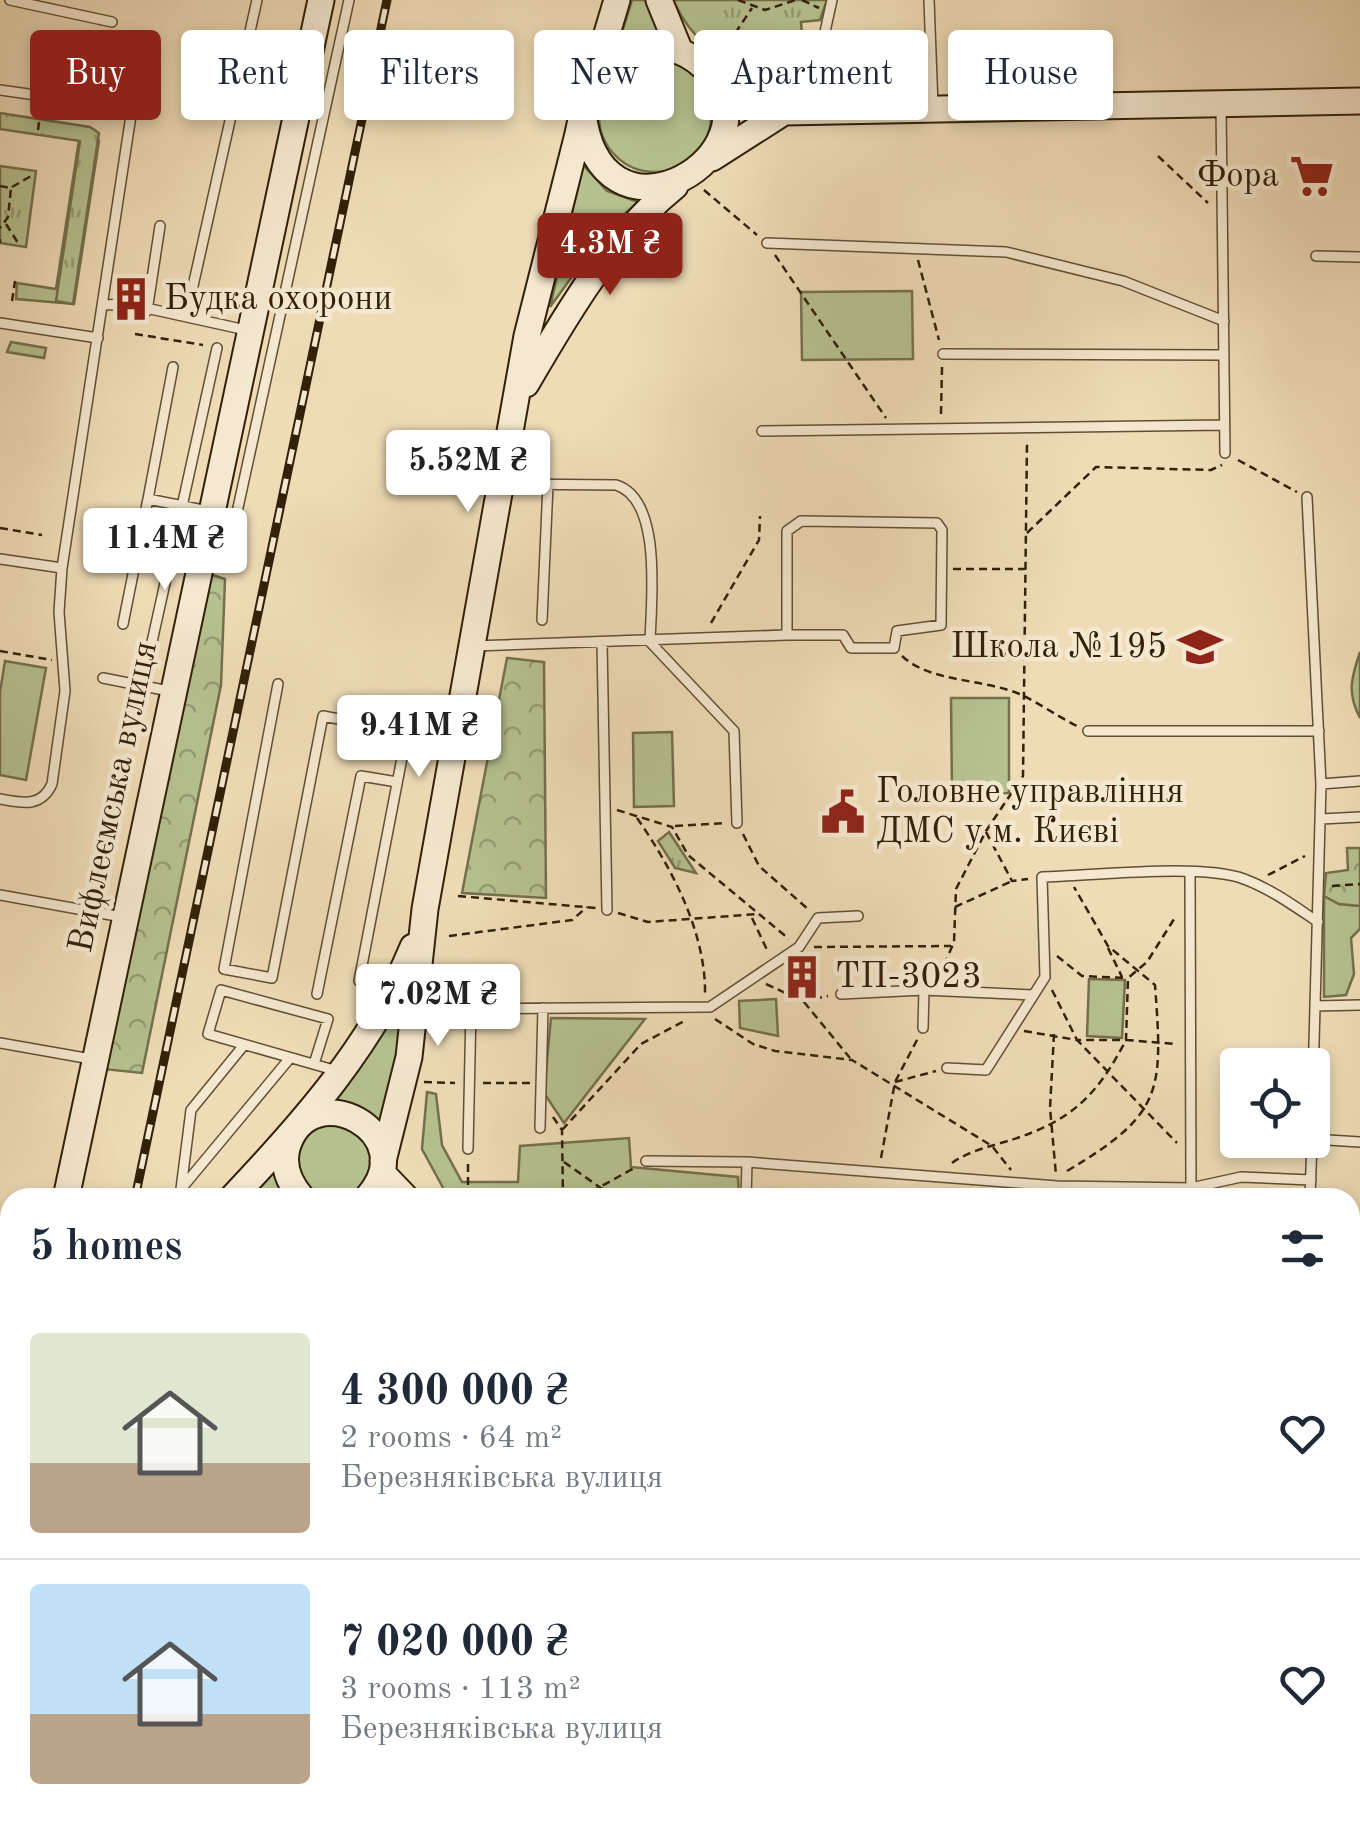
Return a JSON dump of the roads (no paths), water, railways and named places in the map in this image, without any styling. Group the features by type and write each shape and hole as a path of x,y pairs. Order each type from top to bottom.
{"street":[{"name":"Вифлеємська вулиця","path":"68,1188 321,0"},
{"path":"608,30 617,0"},
{"path":"659,0 680,48 694,60"},
{"path":"674,48 680,48"},
{"path":"928,109 1360,101"},
{"path":"371,1188 398,1116 415,1009 422,924 520,395 527,336 581,120"},
{"path":"584,120 593,156 608,174 631,186 653,188 703,179 736,139 770,120"},
{"path":"703,179 722,131 721,120"},
{"path":"520,395 593,274 647,209 679,182"},
{"path":"241,1188 298,1127 375,1026 422,924"},
{"path":"296,1188 286,1172 285,1156 298,1127 326,1112 359,1119 380,1144 382,1167 398,1188"}],"lane":[{"path":"10,0 112,22"},
{"path":"192,286 257,0"},
{"path":"232,535 349,0"},
{"path":"825,30 832,0"},
{"path":"929,0 933,109"},
{"path":"0,90 30,94"},
{"path":"1221,102 1225,453"},
{"path":"0,799 26,804 48,794 66,690 62,568 131,120"},
{"path":"146,311 160,226"},
{"path":"767,243 1006,252 1123,281 1224,320"},
{"path":"1316,256 1360,257"},
{"path":"103,304 128,304 146,311 249,330"},
{"path":"0,323 98,338"},
{"path":"148,660 218,348"},
{"path":"943,354 1224,355"},
{"path":"123,624 172,367"},
{"path":"762,431 1028,430 1224,424"},
{"path":"502,484 616,485 630,492 651,540 650,642 734,731 737,824"},
{"path":"542,620 548,484"},
{"path":"1307,497 1321,784 1314,1048"},
{"path":"148,498 210,511"},
{"path":"471,646 843,635 851,648 894,648 897,630 941,626 942,530 937,522 795,522 788,531 788,635"},
{"path":"0,559 62,568"},
{"path":"602,642 607,910"},
{"path":"103,678 171,691"},
{"path":"278,684 224,968 272,978 323,716 454,740"},
{"path":"1088,731 1319,731"},
{"path":"359,981 407,732"},
{"path":"317,994 361,776 397,782"},
{"path":"1321,784 1360,781"},
{"path":"1320,819 1360,816"},
{"path":"947,1068 986,1070 1045,977 1042,878 1190,874 1240,878 1318,922"},
{"path":"1190,874 1191,1188"},
{"path":"0,895 125,918"},
{"path":"415,1009 710,1007 798,947 818,918 858,916"},
{"path":"314,1064 328,1019 221,990 208,1034 340,1072"},
{"path":"923,1028 928,991"},
{"path":"842,994 1033,994"},
{"path":"1316,1006 1360,1005"},
{"path":"468,1149 471,1008"},
{"path":"540,1128 543,1008"},
{"path":"0,1043 96,1060"},
{"path":"181,1188 192,1110 244,1044"},
{"path":"183,1188 290,1058"},
{"path":"1330,1141 1360,1142"},
{"path":"1311,1188 1312,1158"},
{"path":"646,1161 746,1162 1022,1184 1191,1188 1241,1177 1311,1180"},
{"path":"746,1162 746,1188"}],"railway":[{"path":"137,1188 387,0"}],"place":[{"name":"Фора","path":"1312,176"},
{"name":"Будка охорони","path":"131,299"},
{"name":"Школа №195","path":"1200,647"},
{"name":"Головне управління ДМС у м. Києві","path":"843,812"},
{"name":"ТП-3023","path":"802,977"}]}
